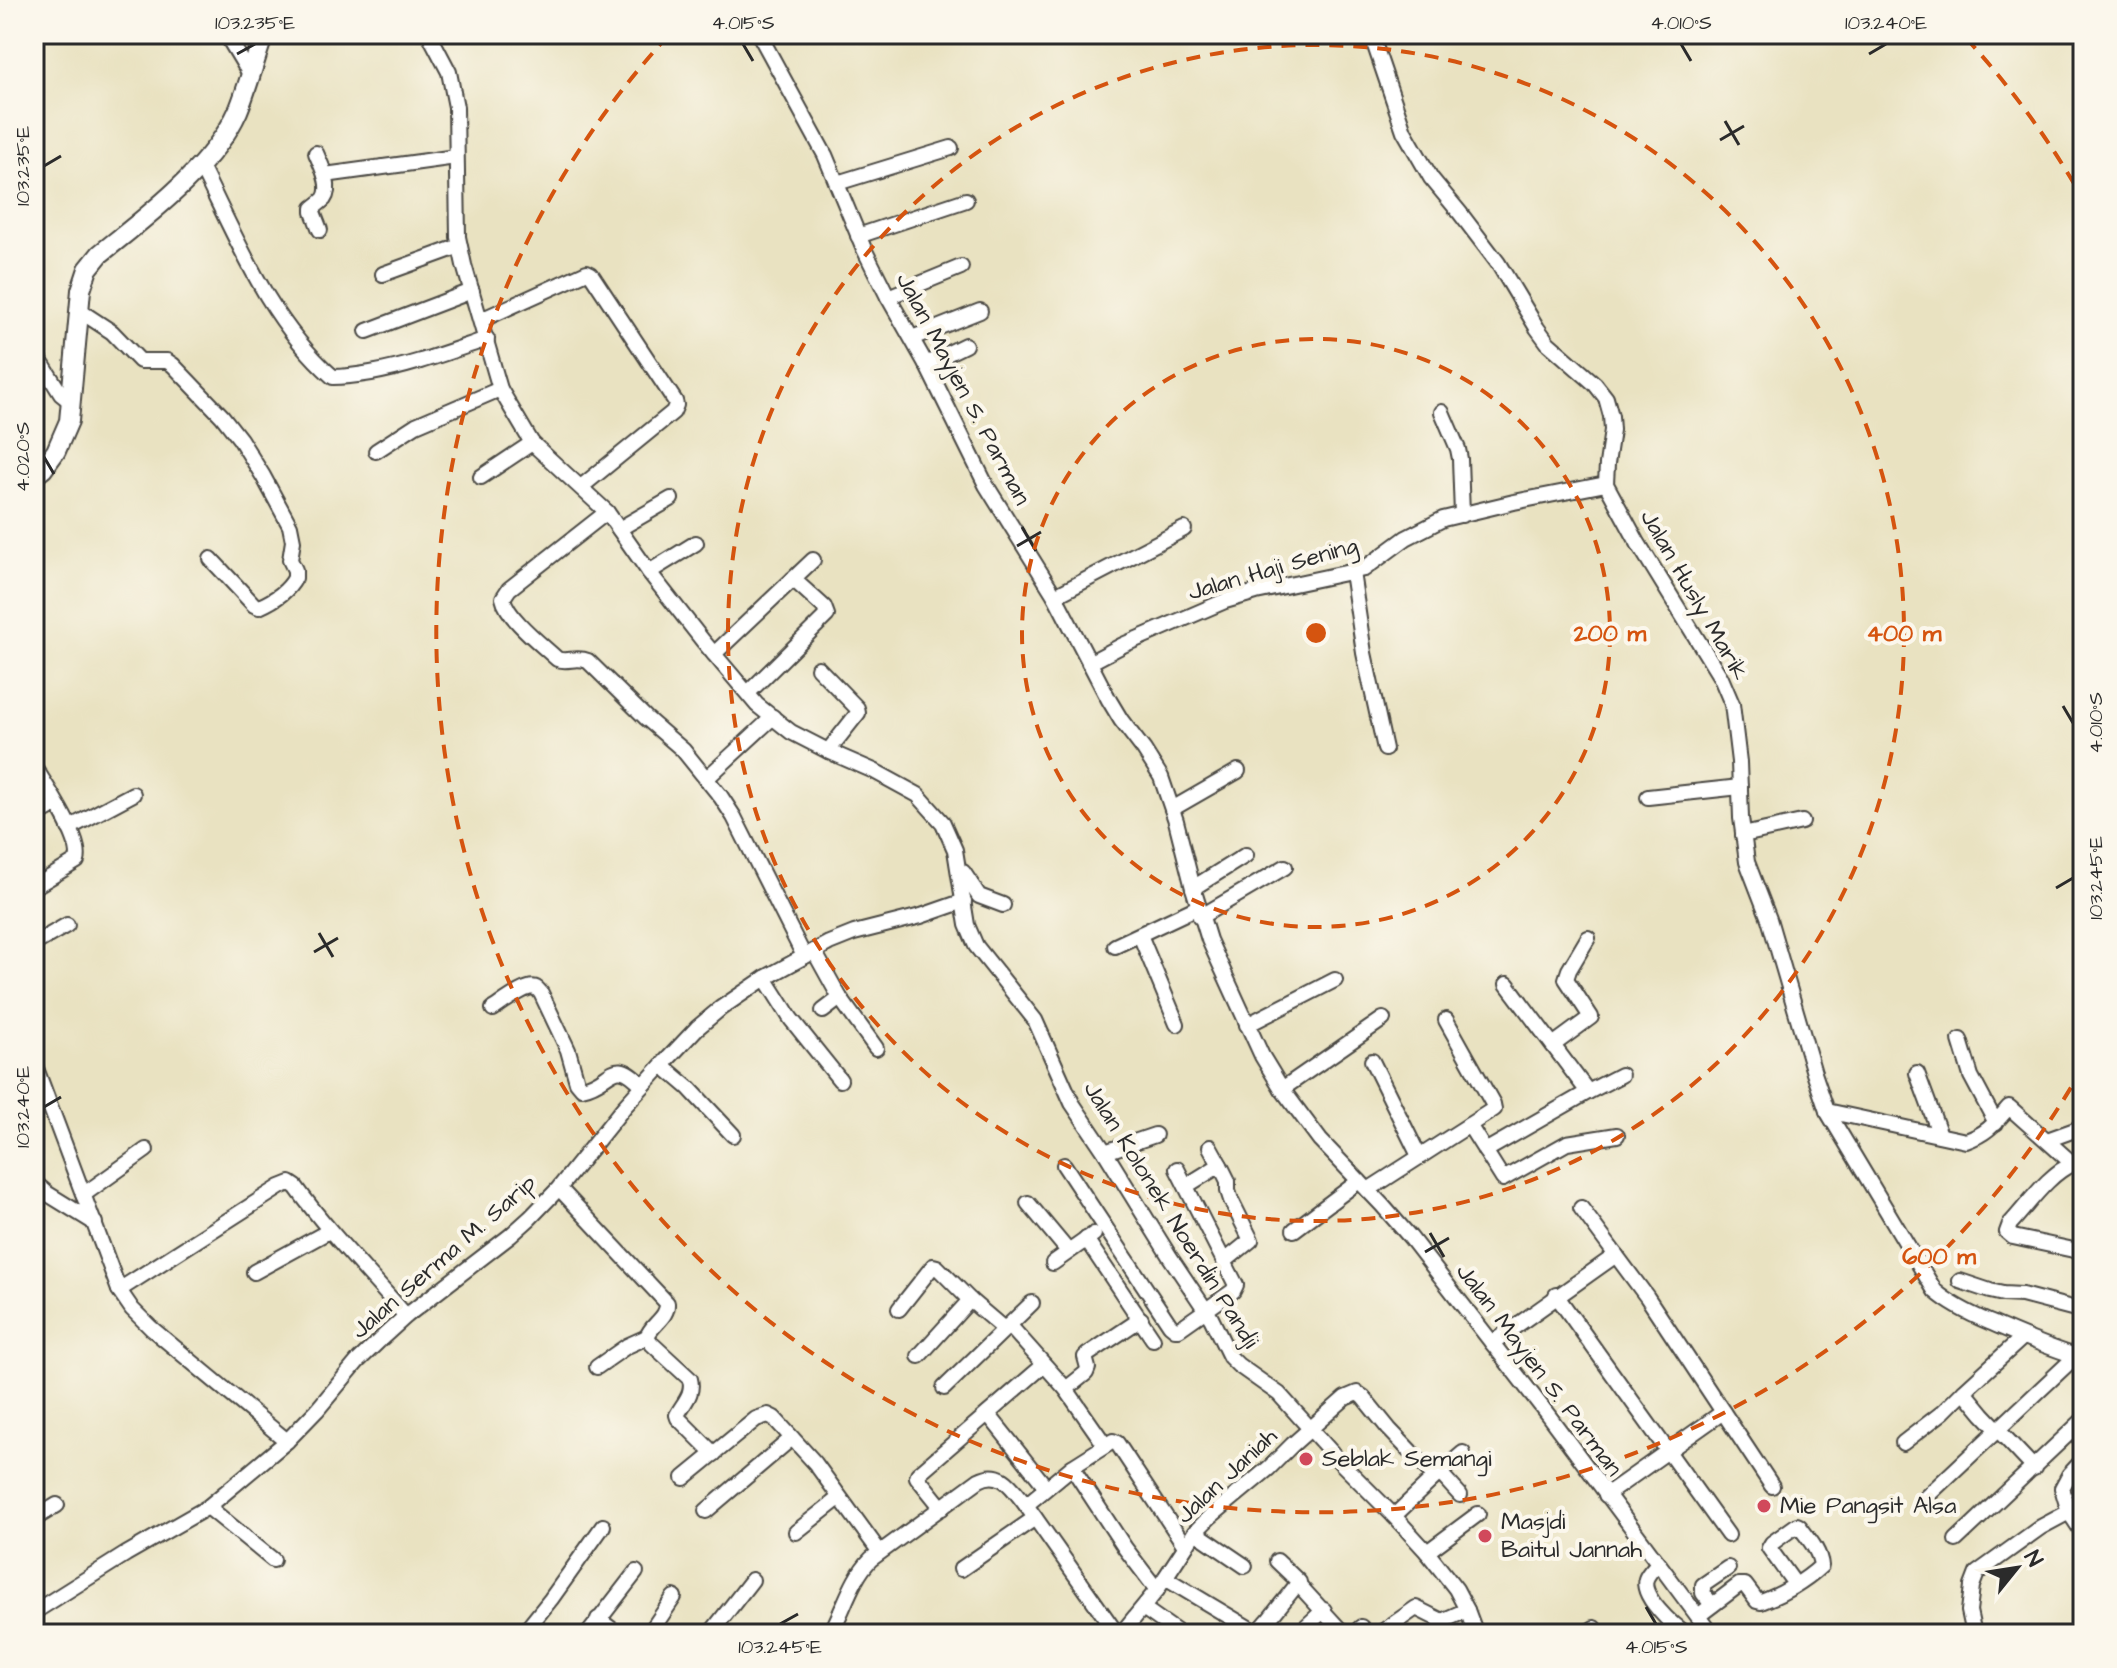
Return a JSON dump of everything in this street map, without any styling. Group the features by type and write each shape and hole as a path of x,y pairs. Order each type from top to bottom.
{"main road":[{"path":"34,476 43,469 63,438 69,421 84,278 94,262 201,167 220,142 237,112 264,34"}],"street":[{"path":"226,34 250,74"},
{"path":"429,34 449,72 456,107 460,246 500,389 532,443 607,512 649,572 757,705 791,732 918,795 943,823 957,861 979,896 1003,905"},
{"name":"Jalan Mayjen S. Parman","path":"759,34 807,120 858,236 986,485 1055,596 1121,720 1161,777 1199,912 1217,961 1262,1056 1320,1140 1410,1237 1492,1343 1709,1634"},
{"path":"1371,34 1404,131 1431,178 1498,263 1548,343 1595,384 1606,398 1612,430 1606,484"},
{"path":"837,183 951,148"},
{"path":"316,153 325,175 327,191 325,198 313,208 320,230"},
{"path":"325,175 456,157"},
{"path":"201,167 277,313 304,349 333,377 393,369 430,360 487,339"},
{"path":"858,236 966,200"},
{"path":"383,274 460,246"},
{"path":"888,297 961,267"},
{"path":"481,320 587,272 675,401 673,412 581,487"},
{"path":"367,331 472,291"},
{"path":"80,311 112,332 140,361 167,361 173,365 222,416 263,476 290,526 293,541 290,560 295,578 288,588 259,607 211,559"},
{"path":"912,338 980,311"},
{"path":"926,364 965,345"},
{"path":"34,351 61,394 71,402"},
{"path":"376,451 416,425 500,389"},
{"path":"1442,412 1460,459 1462,515"},
{"path":"481,477 532,443"},
{"name":"Jalan Haji Sening","path":"1089,663 1225,601 1364,569 1422,529 1443,519 1606,484"},
{"name":"Jalan Husly Marik","path":"1606,484 1727,691 1735,721 1747,862 1769,919 1827,1111 1935,1291 1976,1316 2080,1357"},
{"path":"619,529 671,499"},
{"path":"607,512 509,589 503,603 509,613 557,659 582,658 588,661 683,750 707,778 734,817 809,953 876,1048"},
{"path":"1055,596 1184,529"},
{"path":"649,572 696,543"},
{"path":"714,654 813,560"},
{"path":"1352,572 1364,653 1385,749"},
{"path":"748,693 827,615 824,607 793,579"},
{"path":"818,668 858,711 828,751"},
{"path":"707,778 773,717"},
{"path":"34,766 77,843 79,853 77,861 34,887"},
{"path":"1172,809 1238,771"},
{"path":"1648,797 1740,787"},
{"path":"69,828 133,794"},
{"path":"34,817 56,805"},
{"path":"1743,835 1802,822"},
{"path":"1193,888 1246,855"},
{"name":"Jalan Kolonek Noerdin Pandji","path":"957,861 967,925 976,946 1035,1020 1072,1103 1205,1310 1230,1357 1279,1394 1427,1552 1456,1589 1476,1634"},
{"path":"1115,946 1199,912 1285,867"},
{"name":"Jalan Serma M. Sarip","path":"34,1612 208,1507 287,1441 357,1362 406,1316 510,1236 559,1188 643,1086 697,1028 721,1008 809,953 854,933 964,901"},
{"path":"34,944 67,925"},
{"path":"1140,935 1177,1024"},
{"path":"1553,1045 1591,1017 1566,979 1588,938"},
{"path":"765,978 791,1019 840,1080"},
{"path":"1247,1025 1335,980"},
{"path":"1507,984 1588,1092"},
{"path":"493,1009 521,991 536,987 568,1050 577,1082 582,1088 620,1070 627,1070 643,1086"},
{"path":"823,1011 840,998"},
{"path":"1282,1089 1383,1019"},
{"path":"1294,1230 1364,1185 1490,1113 1494,1106 1446,1020"},
{"path":"1960,1040 1971,1076 1996,1123"},
{"path":"1372,1061 1419,1156"},
{"path":"34,1063 119,1290 151,1328 287,1441"},
{"path":"662,1065 689,1088 733,1135"},
{"path":"1917,1073 1940,1135"},
{"path":"1485,1151 1621,1075"},
{"path":"1827,1111 1966,1141 1982,1135 2013,1104 2047,1140 2078,1165"},
{"path":"1469,1125 1503,1179 1567,1143 1617,1135"},
{"path":"2047,1140 2083,1127"},
{"path":"1105,1152 1155,1135"},
{"path":"1210,1147 1228,1181 1231,1200 1251,1240 1225,1261"},
{"path":"83,1195 146,1150"},
{"path":"1064,1165 1175,1329 1182,1329 1233,1291 1236,1285 1177,1169"},
{"path":"1186,1186 1220,1165"},
{"path":"2078,1165 2067,1166 2055,1176 2010,1224 2007,1232 2013,1237 2083,1252"},
{"path":"34,1182 95,1223"},
{"path":"119,1290 290,1183 406,1316"},
{"path":"559,1188 667,1303 666,1313 647,1337 627,1346 597,1367"},
{"path":"1028,1203 1068,1251"},
{"path":"1581,1208 1647,1297 1772,1486"},
{"path":"1053,1263 1104,1227"},
{"path":"254,1272 329,1231"},
{"path":"1086,1239 1153,1339"},
{"path":"1492,1343 1616,1255"},
{"path":"899,1309 933,1266 937,1267 970,1300 1007,1327 1044,1365 1066,1389 1105,1445"},
{"path":"1960,1281 2003,1294 2022,1295 2083,1311"},
{"path":"1556,1295 1728,1535"},
{"path":"919,1356 970,1300"},
{"path":"944,1388 1032,1303"},
{"path":"1066,1389 1088,1371 1087,1355 1141,1319"},
{"path":"647,1337 690,1379 691,1391 679,1410 678,1418 714,1454"},
{"path":"1903,1443 1943,1412 2023,1337"},
{"path":"1922,1501 2080,1357"},
{"path":"942,1508 920,1483 918,1474 1044,1365"},
{"path":"1964,1391 2034,1468"},
{"name":"Jalan Janiah","path":"1119,1634 1161,1584 1195,1532 1345,1398 1360,1394 1389,1429 1438,1475"},
{"path":"1606,1495 1723,1412"},
{"path":"988,1414 1046,1487"},
{"path":"684,1478 756,1419 768,1415 815,1463 879,1551"},
{"path":"1956,1540 2083,1420"},
{"path":"706,1511 792,1438"},
{"path":"1026,1505 1072,1467 1113,1441 1185,1546"},
{"path":"1394,1516 1463,1453"},
{"path":"2083,1460 2062,1488 2069,1512 2083,1533"},
{"path":"1072,1467 1125,1548 1161,1584 1257,1632 1298,1584"},
{"path":"830,1634 864,1566 879,1551 979,1480 993,1475 1013,1489 1026,1505 1119,1634"},
{"path":"1438,1475 1460,1495"},
{"path":"796,1532 839,1498"},
{"path":"34,1519 57,1505"},
{"path":"208,1507 273,1560"},
{"path":"1974,1634 1969,1611 1977,1573 2041,1527 2069,1512"},
{"path":"1427,1552 1478,1514"},
{"path":"961,1569 1035,1518"},
{"path":"523,1634 603,1526"},
{"path":"1195,1532 1245,1566"},
{"path":"1277,1561 1297,1579 1298,1584 1344,1634"},
{"path":"1658,1563 1647,1577 1647,1592 1661,1613 1686,1634"},
{"path":"1712,1605 1703,1593 1703,1585 1728,1568"},
{"path":"588,1634 636,1572"},
{"path":"710,1634 752,1580"},
{"path":"1698,1616 1739,1585 1745,1585 1761,1602 1795,1584"},
{"path":"649,1634 674,1597"},
{"path":"1143,1608 1180,1634"},
{"path":"1379,1634 1416,1608 1442,1621 1467,1610"},
{"path":"1298,1634 1324,1610"},
{"path":"598,1619 618,1634"},
{"path":"1267,1622 1280,1634"},
{"path":"1354,1634 1361,1627 1367,1634"}],"place":[{"name":"Seblak Semangi","path":"1306,1459"},
{"name":"Mie Pangsit Alsa","path":"1764,1506"},
{"name":"Masjdi Baitul Jannah","path":"1485,1536"}]}
